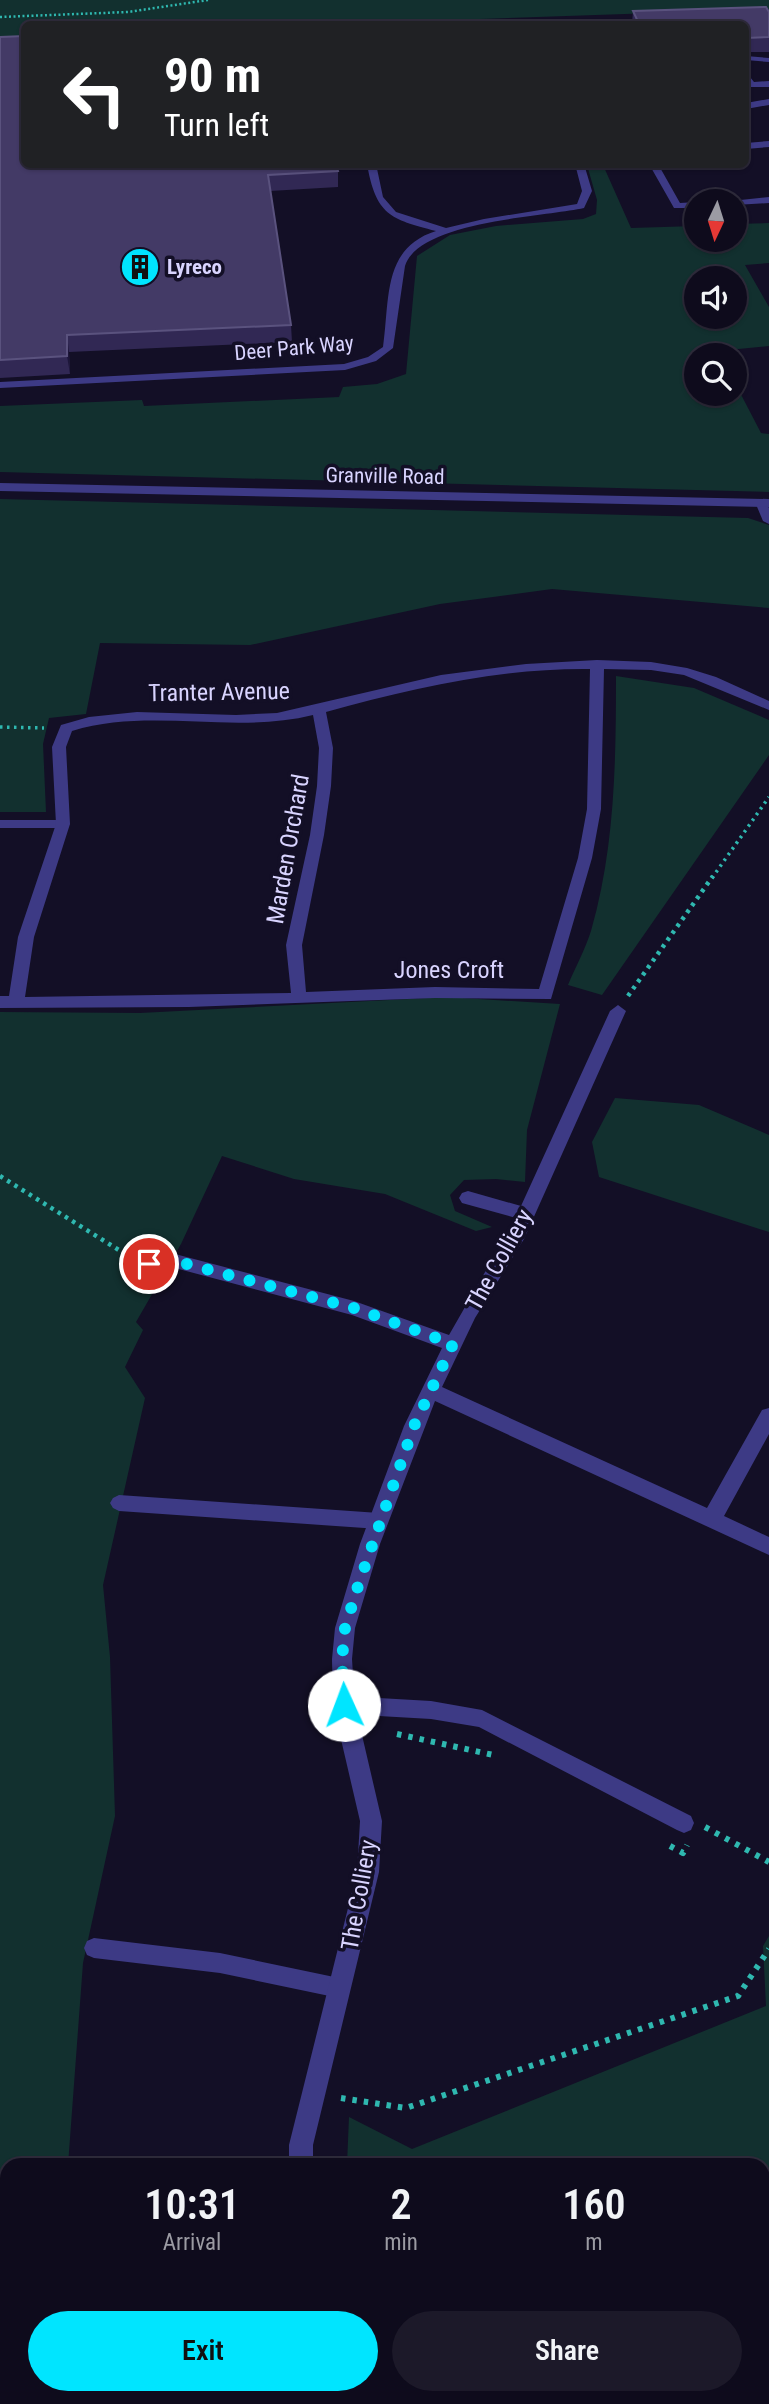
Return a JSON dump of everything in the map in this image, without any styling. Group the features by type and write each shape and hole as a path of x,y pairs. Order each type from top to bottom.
{"street":[{"path":"749,105 769,102"},
{"name":"Granville Road","path":"0,487 765,503"},
{"name":"Tranter Avenue","path":"66,728 85,721 118,715 261,719 319,710 384,691 507,668 565,663 675,668 705,677 769,706"},
{"name":"Jones Croft","path":"8,1002 149,1003 489,991 545,995 585,858 594,809 597,664"},
{"name":"Marden Orchard","path":"299,997 295,945 324,786 326,748 319,710"},
{"path":"8,1002 63,824 59,747 66,728"},
{"name":"The Colliery","path":"301,2158 301,2145 368,1871 371,1821 344,1705 342,1659 345,1628 379,1521 414,1426 468,1314 515,1239 618,1011"},
{"path":"468,1198 526,1214"},
{"path":"175,1261 354,1308 453,1344"},
{"path":"432,1391 769,1546"},
{"path":"712,1518 769,1416"}],"lane":[{"path":"749,58 769,60"},
{"path":"749,81 751,85 769,84"},
{"path":"749,146 769,145"},
{"path":"372,168 378,201 395,217 448,230"},
{"name":"Deer Park Way","path":"0,385 345,367 372,359 388,348 403,255 419,239 480,220 549,213 581,206 586,191 580,168"},
{"path":"655,168 677,206 684,206"},
{"path":"747,201 769,200"},
{"path":"765,503 769,521"},
{"path":"0,824 63,824"},
{"path":"119,1503 379,1521"},
{"path":"344,1705 431,1710 482,1719 684,1823"},
{"path":"94,1948 220,1963 339,1988"}],"path":[{"path":"0,18 128,12 208,0"},
{"path":"0,727 66,728"},
{"path":"618,1011 769,797"},
{"path":"0,1176 130,1257 167,1270 175,1261"},
{"path":"341,2098 406,2108 738,1996 769,1948"}],"green space":[{"path":"0,0 769,0 769,9 419,21 21,21 21,39 0,40"},
{"path":"588,168 604,168 631,228 684,226 684,252 747,252 747,224 769,223 769,263 746,266 684,266 684,329 747,329 747,268 769,307 769,346 747,348 747,343 684,343 684,406 747,406 761,433 769,434 769,492 0,472 0,406 142,400 144,406 339,397 343,387 377,384 406,374 417,256 450,235 496,226 583,219 596,214 597,200"},
{"path":"0,499 748,518 769,525 769,608 552,589 440,604 250,645 100,643 86,714 49,718 43,744 46,812 0,812"},
{"path":"616,676 694,688 769,720 769,755 602,995 568,985 591,931 605,868 614,772"},
{"path":"447,997 560,1004 527,1130 525,1182 464,1180 450,1195 455,1211 492,1227 476,1231 385,1194 294,1179 222,1156 181,1244 136,1322 143,1330 125,1367 145,1398 103,1585 110,1657 115,1816 83,1963 69,2158 0,2158 0,1012 140,1013"},
{"path":"615,1098 699,1105 769,1135 769,1232 599,1177 592,1142"},
{"path":"769,1936 769,2158 347,2158 349,2117 412,2149 766,2006 763,1946"}],"building":[{"path":"766,7 769,12 769,37 749,38 749,21 638,21 633,11"},
{"name":"Lyreco","path":"21,36 21,168 337,168 338,171 268,175 291,325 67,335 67,356 0,360 0,37"}],"place":[{"name":"Lyreco","path":"140,267"}],"route":[{"path":"149,1264 167,1270 175,1261 354,1308 453,1344 414,1426 370,1544 345,1628 342,1659 344,1705"}]}
